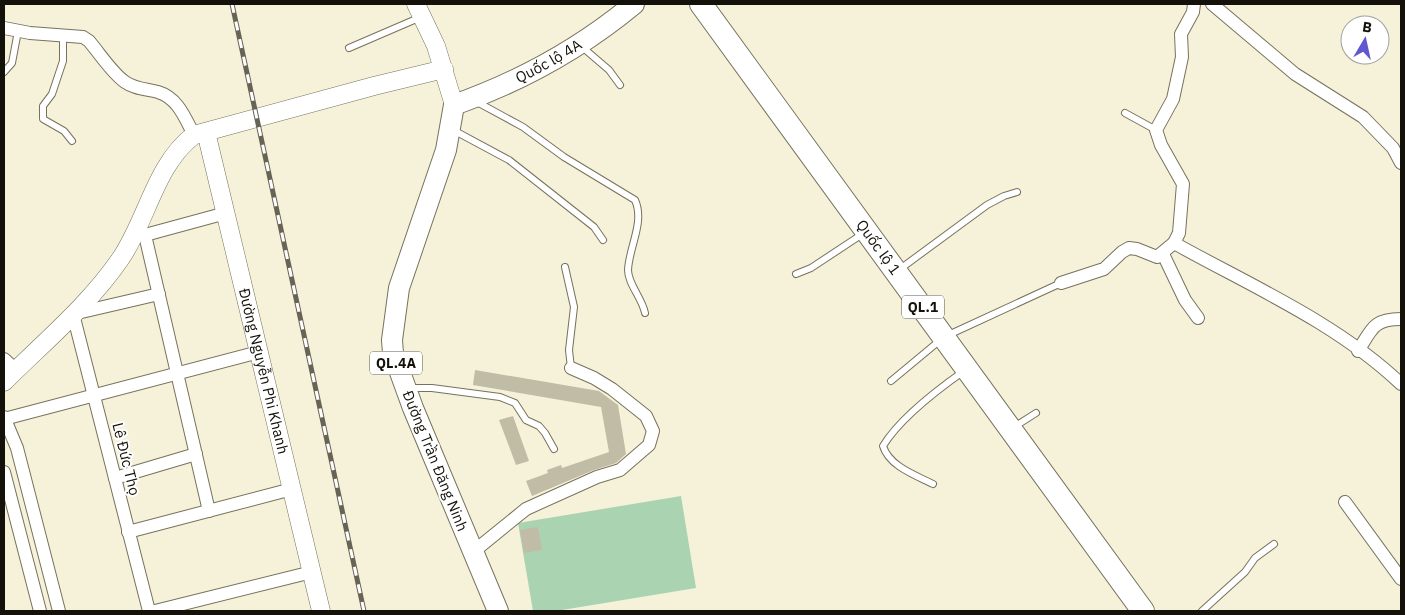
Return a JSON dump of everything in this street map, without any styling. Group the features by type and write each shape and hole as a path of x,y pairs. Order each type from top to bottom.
{"highway":[{"name":"Quốc lộ 1","path":"701,4 1143,611"}],"main road":[{"name":"Quốc lộ 4A","path":"463,102 493,91 580,45 634,4"},
{"name":"Đường Trần Đăng Ninh","path":"463,102 450,128 446,150 399,288 392,340 393,354 405,388 498,611"}],"street":[{"path":"1061,283 1104,269 1129,248 1138,248 1153,257 1164,254 1174,243 1179,233 1183,184 1160,145 1156,130 1173,99 1182,58 1181,34 1193,12 1194,4"},
{"path":"1212,4 1295,74 1363,117 1393,148 1401,163"},
{"path":"419,10 444,69 463,102"},
{"path":"4,28 83,37 89,41 124,81 136,88 163,94 183,111 200,133"},
{"path":"8,370 97,290 122,256 174,154 200,133 444,69"},
{"name":"Đường Nguyễn Phi Khanh","path":"200,133 226,213 321,611"},
{"path":"209,511 145,235 226,213"},
{"path":"1174,243 1280,300 1348,342 1401,384"},
{"path":"1164,254 1185,300 1198,318"},
{"path":"72,314 158,294"},
{"name":"Lê Đức Thọ","path":"72,314 149,611"},
{"path":"1358,351 1376,324 1384,319 1401,319"},
{"path":"59,611 17,448 4,419 259,352"},
{"path":"473,552 526,510 597,478 620,470 649,445 653,431 646,416 594,378 571,368"},
{"path":"115,478 196,454"},
{"path":"4,472 40,611"},
{"path":"128,532 292,489"},
{"path":"1345,502 1401,579"},
{"path":"155,611 312,572"}],"lane":[{"path":"349,48 419,10"},
{"path":"4,72 12,63 18,30"},
{"path":"63,34 63,61 52,94 43,106 42,113 43,119 64,131 72,140"},
{"path":"580,45 609,70 620,85"},
{"path":"463,102 523,126 564,157 635,200 638,207 638,220 628,272 645,313"},
{"path":"1125,113 1156,130"},
{"path":"450,128 509,160 594,227 603,240"},
{"path":"897,272 988,205 1004,196 1017,192"},
{"path":"796,274 812,268 867,230"},
{"path":"565,267 574,307 569,350 571,368"},
{"path":"891,381 944,338 1061,283"},
{"path":"933,484 904,470 885,454 883,446 891,432 947,383 967,369"},
{"path":"405,388 432,388 500,397 515,403 526,420 539,426 545,433 554,449"},
{"path":"1011,429 1036,413"},
{"path":"1202,611 1245,572 1255,558 1274,544"}],"green space":[{"path":"681,496 696,588 556,611 533,611 518,523"}],"building":[{"path":"475,370 599,391 618,405 626,454 616,463 594,470 532,496 526,481 548,473 547,470 561,465 562,468 609,452 601,407 473,385"},
{"path":"513,416 529,461 516,465 499,420"},
{"path":"538,527 542,550 524,553 520,530"}],"railway":[{"path":"232,4 364,611"}]}
